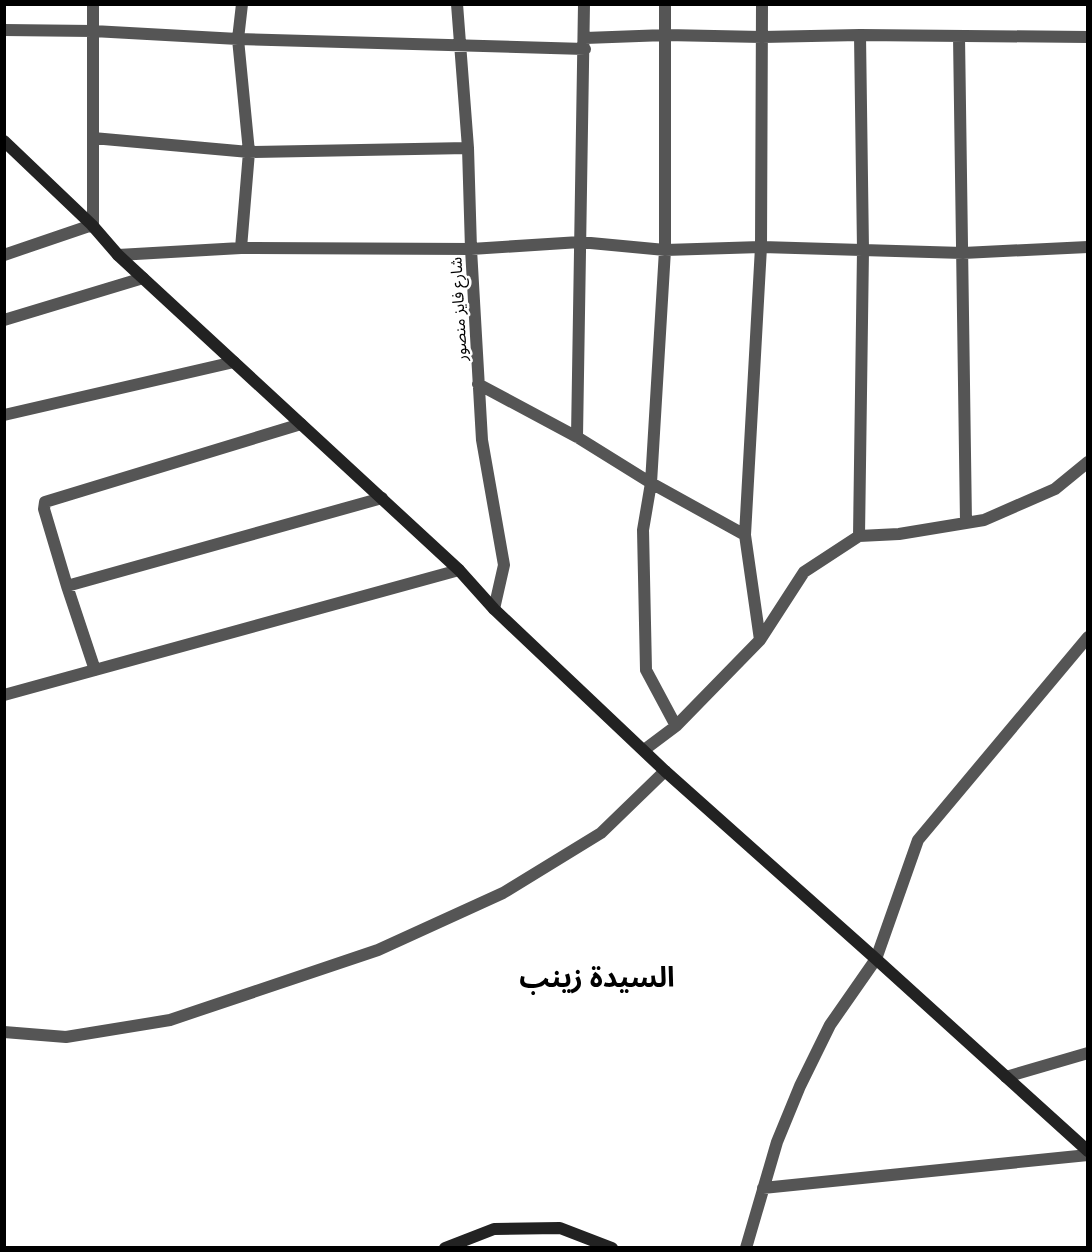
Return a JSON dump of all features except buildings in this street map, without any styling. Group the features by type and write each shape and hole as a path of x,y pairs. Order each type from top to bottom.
{"main road":[{"path":"4,141 93,226 118,255 459,570 494,609 665,771 876,959 1088,1153"},
{"path":"445,1248 494,1229 560,1228 612,1248"}],"street":[{"path":"4,255 93,226 93,4"},
{"path":"241,248 249,152 238,39 242,4"},
{"name":"شارع فايز منصور","path":"457,4 468,148 471,249 482,440 504,564 494,609"},
{"path":"577,437 585,4"},
{"path":"665,4 666,250 651,483 643,530 646,670 676,726"},
{"path":"760,640 745,535 761,247 762,4"},
{"path":"4,30 93,31 460,47 585,44 666,35 1088,37"},
{"path":"859,536 863,250 860,35"},
{"path":"959,36 966,523"},
{"path":"93,138 249,152 468,148"},
{"path":"118,255 241,248 471,249 580,242 666,250 761,247 963,253 1088,247"},
{"path":"4,320 143,278"},
{"path":"4,415 234,362"},
{"path":"478,384 577,437 651,483 745,535"},
{"path":"95,670 67,586 44,508 45,502 301,424"},
{"path":"644,750 676,726 760,640 804,573 859,536 900,534 984,520 1055,489 1088,462"},
{"path":"67,586 382,498"},
{"path":"4,695 459,570"},
{"path":"746,1248 777,1142 830,1025 876,959 918,840 1088,637"},
{"path":"4,1032 66,1036 170,1020 378,950 503,893 601,833 665,771"},
{"path":"1006,1077 1088,1053"},
{"path":"763,1188 1088,1153"}],"district":[{"name":"السيدة زينب","path":"597,977"}]}
